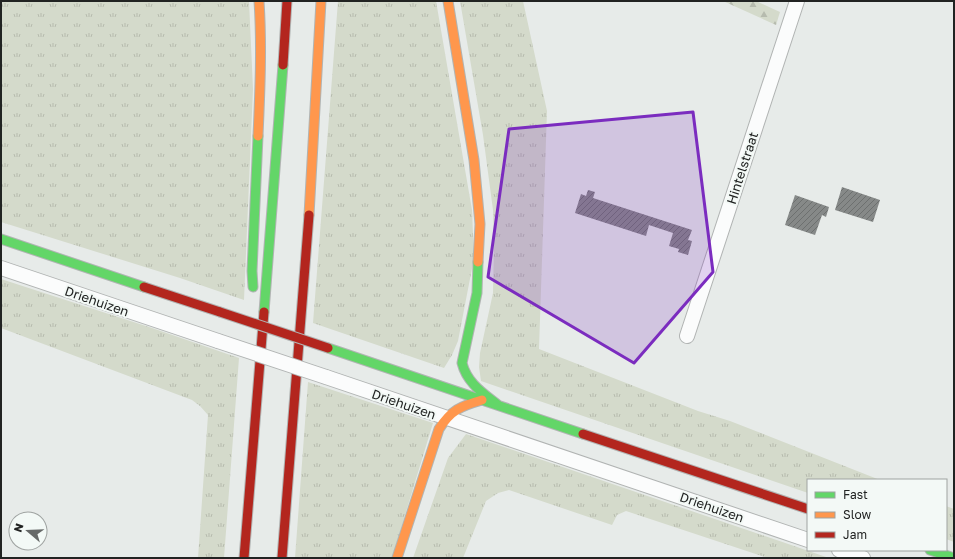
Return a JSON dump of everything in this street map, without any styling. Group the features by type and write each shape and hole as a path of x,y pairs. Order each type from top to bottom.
{"main road":[{"path":"253,294 252,271 261,62 261,31 258,1"},
{"path":"244,558 279,123 287,1"},
{"path":"282,558 295,411 313,151 321,1"},
{"path":"448,1 474,160 480,224 477,293 462,362 463,370 471,383 498,405"},
{"path":"1,239 807,509"},
{"path":"254,316 257,384"},
{"path":"397,558 439,429 445,418 453,410 465,404 482,400"},
{"path":"933,551 954,558"}],"street":[{"name":"Hintelstraat","path":"687,336 798,1"},
{"name":"Driehuizen","path":"1,268 807,540"},
{"path":"842,551 863,558"}],"highlighted area":[{"path":"693,112 713,272 634,363 488,277 509,129"}],"green space":[{"path":"1,1 249,1 253,89 244,300 180,278 1,222"},
{"path":"338,1 436,1 472,210 474,258 458,341 444,368 313,323"},
{"path":"460,1 523,1 547,111 539,349 698,411 730,421 877,479 807,479 807,493 481,381 479,367 480,353 493,293 494,247 493,210 483,135"},
{"path":"723,1 756,1 780,12 776,25"},
{"path":"1,279 239,358 224,558 198,558 208,415 192,400 1,328"},
{"path":"308,382 433,423 392,558 295,558"},
{"path":"466,434 829,558 768,558 626,511 617,515 612,525 509,490 498,493 486,501 463,558 413,558 448,458"},
{"path":"947,506 954,509 954,542 947,539"}],"building":[{"path":"842,187 880,200 873,222 835,210"},
{"path":"588,190 595,192 593,198 692,230 688,240 692,241 688,255 678,252 679,249 669,246 673,233 649,225 646,236 575,213 581,194 586,196"},
{"path":"795,195 829,207 826,217 822,215 815,235 785,225"}],"traffic: fast":[{"path":"264,312 283,65"},
{"path":"253,287 252,271 258,136"},
{"path":"1,239 144,287"},
{"path":"478,262 477,293 462,363 464,370 472,382 481,392 498,405"},
{"path":"328,348 583,434"},
{"path":"933,551 954,558"}],"traffic: slow":[{"path":"258,136 261,52 259,1"},
{"path":"309,215 321,1"},
{"path":"448,1 474,160 480,224 478,262"},
{"path":"397,558 439,429 452,413 468,404 482,400"}],"traffic: jam":[{"path":"283,65 287,1"},
{"path":"282,558 309,215"},
{"path":"144,287 220,312"},
{"path":"220,312 328,348"},
{"path":"244,558 264,312"},
{"path":"583,434 807,509"}]}
